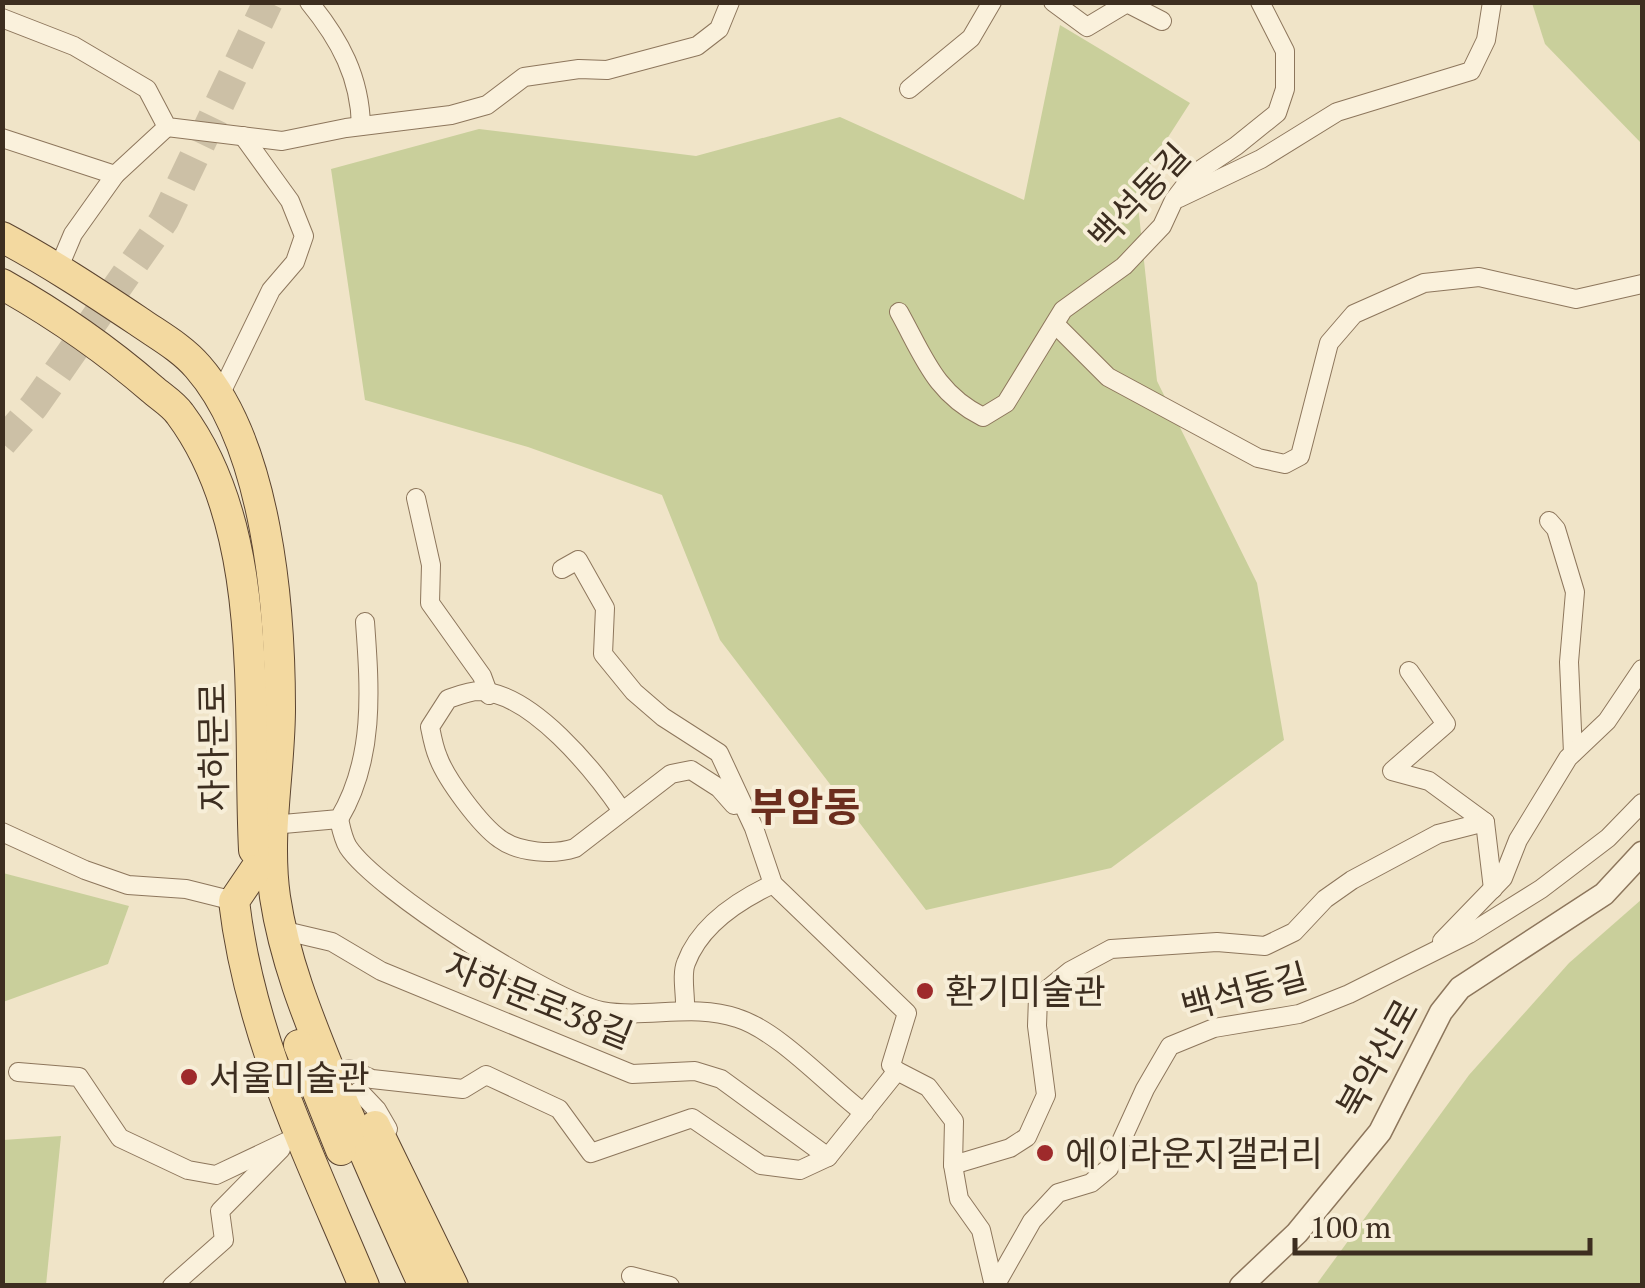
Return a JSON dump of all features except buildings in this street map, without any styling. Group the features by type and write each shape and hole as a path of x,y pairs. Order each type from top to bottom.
{"main road":[{"name":"자하문로","path":"2,237 58,268 169,342 197,366 219,397 248,466 273,566 280,709 272,872 281,930 308,1020 424,1286"},
{"name":"자하문로","path":"2,284 117,359 179,412 219,482 234,542 249,660 254,870 259,915 308,1072 401,1286"},
{"path":"254,870 234,900 240,955 262,1039 296,1137 364,1286"},
{"path":"293,976 317,1000 452,1286"}],"street":[{"path":"309,2 349,60 361,107 361,126"},
{"path":"58,268 73,234 115,175 167,127 282,140 451,115 487,105 524,77 579,69 607,70 697,46 719,30 730,2"},
{"path":"909,89 971,38 992,2"},
{"path":"1054,2 1087,27 1127,2 1162,21"},
{"name":"백석동길","path":"900,312 932,373 957,404 983,418 1006,403 1063,310 1124,266 1162,226 1174,200 1194,174 1277,113 1285,89 1284,51 1260,2"},
{"path":"1174,200 1260,159 1337,112 1471,72 1486,40 1492,2"},
{"path":"2,18 74,46 146,90 167,127"},
{"path":"219,397 271,290 295,262 304,236 290,201 243,136"},
{"path":"2,138 115,175"},
{"path":"1054,324 1108,377 1258,458 1285,464 1300,456 1329,343 1354,314 1424,284 1480,277 1576,299 1642,284"},
{"path":"416,498 432,565 430,603 482,676 489,694"},
{"path":"1549,521 1556,529 1575,592 1569,662 1573,753"},
{"path":"562,569 578,560 604,608 603,654 634,692 662,717 719,753 754,828 773,884 907,1013 891,1065 928,1087 954,1121 953,1165 959,1199 981,1230 994,1286"},
{"path":"365,622 370,696 367,735 353,795 339,819 346,844 380,881 485,952 561,996 600,1011 712,1011 740,1018 767,1032 864,1113"},
{"path":"1435,948 1503,878 1518,840 1573,753 1608,721 1642,669"},
{"path":"1409,671 1446,724 1392,772 1429,782 1485,822 1493,890"},
{"path":"622,812 578,755 524,706 479,691 448,698 430,726 438,760 469,805 501,840 558,854 576,848 671,774 692,770 719,788 754,828"},
{"name":"백석동길","path":"994,1286 1032,1222 1058,1193 1091,1183 1109,1168 1170,1046 1214,1028 1299,1014 1349,994 1469,934 1542,889 1608,838 1642,803"},
{"path":"272,824 339,819"},
{"path":"953,1165 1010,1148 1027,1137 1046,1095 1037,1026 1038,997 1070,971 1111,949 1217,942 1265,946 1294,932 1326,899 1352,880 1438,834 1485,822"},
{"path":"2,832 128,885 186,889 234,900"},
{"name":"북악산로","path":"1242,1286 1297,1233 1380,1132 1441,1012 1460,988 1604,894 1642,853"},
{"path":"686,1010 685,964 708,928 744,898 773,884"},
{"name":"자하문로38길","path":"281,930 332,942 381,971 632,1074 694,1070 722,1079 828,1157"},
{"path":"18,1072 79,1077 120,1138 188,1170 216,1175 296,1137"},
{"path":"354,1080 463,1089 486,1074 559,1109 591,1152 692,1118 761,1165 800,1170 828,1157 897,1072"},
{"path":"354,1080 391,1134 468,1286"},
{"path":"172,1286 224,1240 220,1211 296,1137"},
{"path":"631,1276 670,1286"}],"green space":[{"path":"1532,3 1642,3 1642,144 1545,44"},
{"path":"1060,25 1190,103 1136,187 1157,381 1257,583 1284,740 1111,868 926,910 720,640 662,495 528,447 365,400 331,169 479,129 696,156 840,117 1024,200"},
{"path":"3,873 129,906 108,964 3,1002"},
{"path":"1642,899 1642,1285 1316,1285 1469,1075 1569,963"},
{"path":"61,1136 46,1285 3,1285 3,1140"}],"tunnel":[{"path":"2,443 34,406 164,220 268,2"}],"place":[{"name":"환기미술관","path":"925,991"},
{"name":"서울미술관","path":"189,1077"},
{"name":"에이라운지갤러리","path":"1045,1153"}],"district":[{"name":"부암동","path":"805,805"}]}
